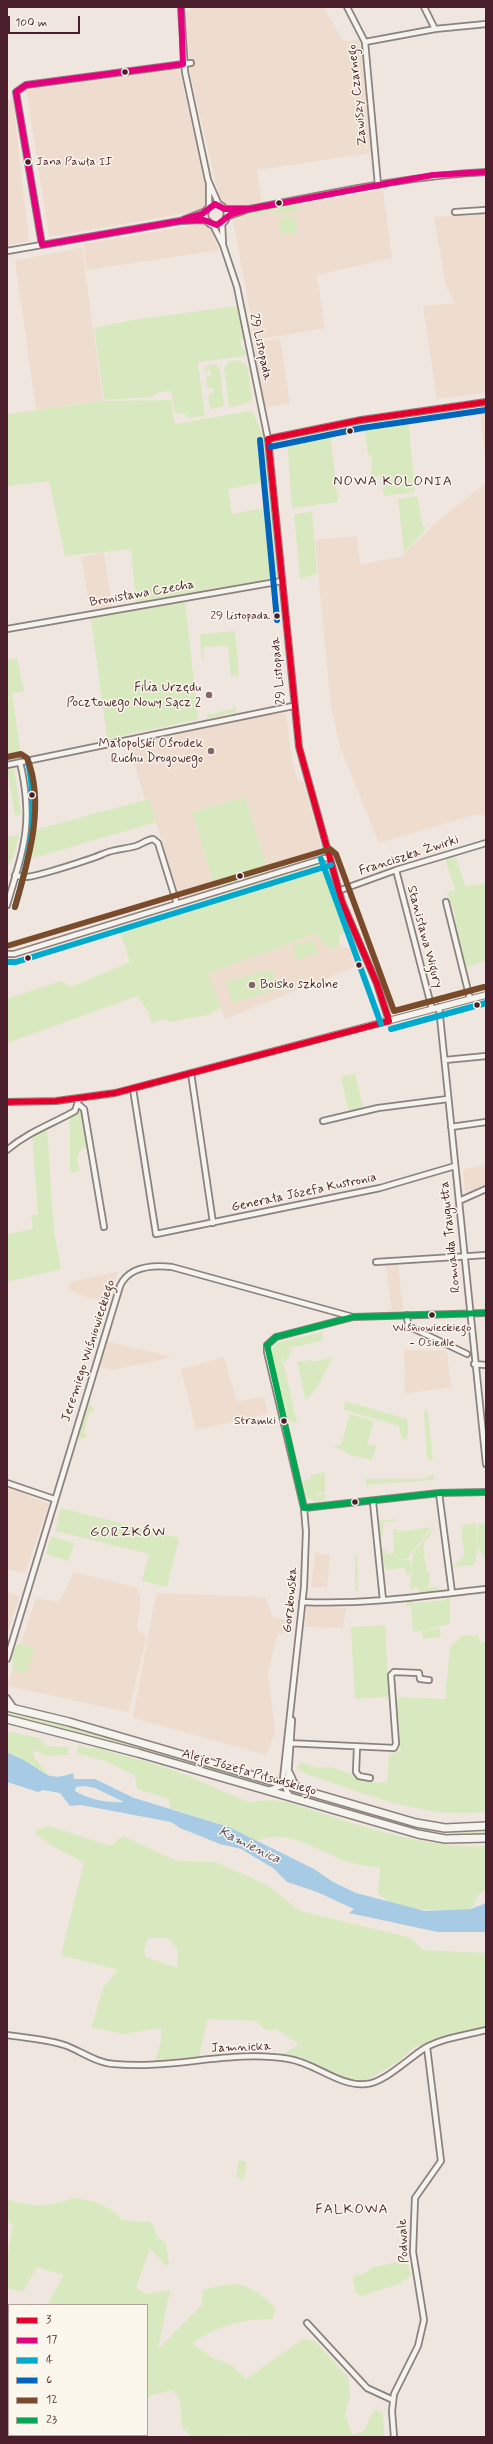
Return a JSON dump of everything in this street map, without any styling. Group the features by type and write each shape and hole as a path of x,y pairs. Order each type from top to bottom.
{"main road":[{"name":"Aleje Józefa Piłsudskiego","path":"11,1707 281,1782 305,1791 416,1823 445,1828 486,1826"},
{"name":"Aleje Józefa Piłsudskiego","path":"7,1719 138,1753 418,1834 445,1839 486,1838"}],"street":[{"path":"180,221 206,211 209,206 208,180 183,64 181,7"},
{"name":"Zawiszy Czarnego","path":"347,7 365,42 378,185"},
{"path":"424,7 435,30"},
{"path":"365,42 435,30 486,24"},
{"path":"42,245 16,92 26,85 191,63"},
{"path":"206,211 208,221 212,225 222,223 226,217 249,209 433,175 486,172"},
{"path":"208,180 219,204 225,209 249,209"},
{"path":"209,206 219,204"},
{"path":"225,209 226,217"},
{"path":"455,212 486,210"},
{"path":"7,251 180,221 208,221"},
{"name":"29 Listopada","path":"222,223 223,245"},
{"name":"29 Listopada","path":"212,225 223,245 237,286 268,439 293,706 299,747 338,891 377,984 389,1021"},
{"path":"268,439 361,420 486,402"},
{"name":"Bronisława Czecha","path":"7,630 282,581"},
{"path":"7,765 293,706"},
{"path":"7,905 23,850 28,822 26,791 20,762"},
{"path":"15,875 25,878 50,870 55,871 64,866 138,845 153,839 158,843 177,904"},
{"name":"Franciszka Żwirki","path":"338,891 396,870 486,843"},
{"path":"7,954 14,954 329,857"},
{"name":"Stanisława Wigury","path":"396,870 432,1009"},
{"path":"446,902 470,999"},
{"path":"7,1102 79,1102 486,995"},
{"name":"Romualda Traugutta","path":"439,1008 465,1257 474,1364 486,1464"},
{"path":"445,1060 486,1056"},
{"path":"191,1073 213,1223"},
{"name":"Generała Józefa Kustronia","path":"133,1089 156,1234 380,1188 455,1166"},
{"path":"323,1121 378,1108 448,1098"},
{"path":"7,1150 18,1141 75,1111 79,1102"},
{"path":"79,1102 84,1109 104,1227"},
{"path":"451,1127 486,1122"},
{"path":"459,1201 486,1189"},
{"path":"376,1262 486,1255"},
{"name":"Jeremiego Wiśniowieckiego","path":"7,1659 54,1499 120,1286 129,1274 151,1266 172,1267 353,1317"},
{"path":"353,1317 486,1313"},
{"path":"407,1315 408,1326 467,1354"},
{"name":"Gorzkowska","path":"281,1782 290,1772 289,1743 292,1694 306,1554 304,1508 267,1345 276,1337 353,1317"},
{"path":"474,1364 486,1365"},
{"path":"7,1483 54,1499"},
{"path":"304,1508 372,1502 439,1493 486,1492"},
{"path":"439,1493 452,1593"},
{"path":"372,1502 383,1600"},
{"path":"302,1602 342,1603 486,1589"},
{"path":"289,1743 394,1748 391,1675 394,1672 419,1673 420,1679 429,1680"},
{"path":"7,1698 11,1707"},
{"name":"Gorzkowska","path":"281,1782 289,1743"},
{"path":"357,1747 356,1772 359,1776 370,1778"},
{"path":"290,1772 294,1782 305,1791"},
{"path":"266,1791 281,1782 293,1798"},
{"name":"Jamnicka","path":"7,2035 66,2045 82,2054 113,2064 167,2064 262,2056 291,2059 349,2082 366,2084 378,2081 427,2047 459,2036 486,2030"},
{"name":"Podwale","path":"394,2437 394,2394 418,2346 424,2320 413,2252 415,2198 441,2161 427,2047"},
{"path":"307,2323 368,2388 393,2400"}],"shaded area":[{"path":"195,7 324,7 343,41 359,40 365,57 372,153 257,170 262,203 230,209 221,205 190,73 186,12"},
{"path":"179,68 207,193 203,210 49,237 26,90"},
{"path":"13,99 29,241 7,245 7,100"},
{"path":"383,190 392,258 317,275 325,328 255,340 232,216"},
{"path":"486,213 486,393 437,399 423,306 455,303 446,287 434,217"},
{"path":"206,223 211,227 218,250 214,254 213,251 87,270 83,244"},
{"path":"82,247 103,401 36,410 15,261"},
{"path":"280,338 290,404 263,407 254,343"},
{"path":"486,409 486,472 480,410"},
{"path":"486,483 486,822 484,815 474,815 379,843 340,747 331,708 315,540 357,536 360,564 400,557 439,520"},
{"path":"104,552 112,607 90,609 81,557"},
{"path":"286,713 292,760 298,781 303,780 322,850 319,855 268,871 245,797 192,812 215,888 180,899 149,799 145,800 128,743 247,717"},
{"path":"316,934 328,948 340,946 351,948 355,967 225,1019 207,973"},
{"path":"486,1164 486,1187 465,1193 463,1170"},
{"path":"398,1264 403,1310 392,1311 386,1266"},
{"path":"118,1271 109,1301 87,1298 68,1289 71,1282"},
{"path":"105,1341 169,1356 169,1358 114,1370 99,1367"},
{"path":"404,1350 447,1351 451,1387 405,1394"},
{"path":"224,1357 237,1402 264,1396 268,1414 196,1430 181,1369"},
{"path":"7,1487 49,1504 25,1573 7,1569"},
{"path":"315,1553 330,1555 327,1587 311,1588"},
{"path":"74,1572 137,1588 141,1601 137,1629 147,1637 128,1712 7,1686 36,1598 59,1602"},
{"path":"7,1592 20,1596 7,1634"},
{"path":"156,1593 265,1597 273,1617 292,1622 290,1633 278,1634 268,1672 275,1732 266,1755 133,1718"},
{"path":"307,1606 346,1608 343,1628 305,1627"}],"green space":[{"path":"297,204 297,211 278,215 277,210 235,219 234,214"},
{"path":"295,216 298,227 295,228 295,233 281,235 279,219"},
{"path":"245,305 251,337 240,339 242,349 245,350 246,356 198,362 205,416 187,418 186,414 175,413 171,391 159,392 150,397 104,400 94,328 132,320"},
{"path":"236,360 246,364 248,369 252,401 233,407 229,405 224,368 229,362"},
{"path":"216,364 220,370 224,406 210,409 208,394 214,393 214,388 207,388 206,377 211,376 210,370 205,371 205,366"},
{"path":"171,400 175,424 249,411 253,412 266,444 268,481 228,489 232,514 271,507 277,574 274,579 136,603 131,549 65,556 49,481 7,486 7,414 103,401"},
{"path":"408,418 415,492 384,496 381,476 371,478 372,455 368,455 364,425"},
{"path":"330,431 338,502 294,508 292,507 287,440"},
{"path":"417,496 422,524 426,529 404,553 398,499"},
{"path":"312,512 317,574 300,579 294,514"},
{"path":"185,601 198,719 107,739 91,618"},
{"path":"235,631 239,675 231,676 228,646 203,647 204,660 202,660 200,634"},
{"path":"17,658 24,691 12,693 21,758 7,761 7,660"},
{"path":"233,706 236,707 236,712 207,719 207,715 233,709"},
{"path":"14,768 21,815 15,815 7,769"},
{"path":"245,797 268,871 215,888 192,812"},
{"path":"149,799 156,822 27,860 34,830"},
{"path":"19,834 13,858 9,863 10,864 7,865 7,837"},
{"path":"455,856 466,887 485,883 486,885 486,960 463,969 452,923 456,918 447,892 455,890 445,859"},
{"path":"321,864 326,868 347,932 339,935 340,946 328,948 316,934 208,973 220,1008 208,1015 170,1022 167,1019 155,1021 152,1025 149,1012 137,996 7,1043 7,999 61,981 71,987 130,962 120,932 225,894"},
{"path":"314,940 318,953 297,960 293,946"},
{"name":"Boisko szkolne","path":"272,969 279,989 232,1003 226,982"},
{"path":"355,1073 363,1108 349,1112 341,1077"},
{"path":"82,1109 89,1149 82,1148 77,1158 79,1171 70,1173 70,1116"},
{"path":"47,1128 54,1231 61,1269 7,1282 7,1232 8,1234 33,1229 31,1215 38,1215 32,1134"},
{"path":"322,1332 323,1340 286,1349 293,1349 285,1363 281,1355 291,1396 286,1398 291,1397 297,1423 288,1420 271,1352 276,1343"},
{"path":"333,1357 316,1389 306,1401 297,1362 312,1360 313,1362"},
{"path":"345,1401 407,1419 408,1434 406,1440 401,1438 399,1426 344,1410"},
{"path":"89,1402 94,1409 93,1412 89,1413 84,1433 87,1434 85,1438 79,1439 76,1437 87,1403"},
{"path":"424,1411 428,1411 433,1461 427,1460"},
{"path":"350,1414 374,1421 367,1444 377,1446 372,1460 351,1455 332,1445 341,1445"},
{"path":"325,1472 325,1492 317,1492 318,1495 325,1493 326,1500 314,1502 306,1496 303,1481 311,1479 310,1475"},
{"path":"434,1474 433,1480 366,1485 366,1479 423,1479"},
{"path":"61,1508 179,1538 167,1587 142,1581 149,1554 55,1531"},
{"path":"396,1519 397,1521 384,1522 383,1535 379,1537 378,1521"},
{"path":"476,1522 478,1551 474,1565 452,1567 464,1556 461,1526"},
{"path":"478,1523 486,1525 486,1560 478,1547"},
{"path":"434,1525 429,1538 423,1542 425,1555 422,1557 425,1559 427,1572 430,1573 429,1588 440,1586 435,1592 421,1593 418,1588 410,1589 413,1554"},
{"path":"431,1527 407,1559 395,1560 408,1560 411,1563 411,1573 406,1576 405,1568 386,1570 380,1549 386,1550 387,1554 394,1553 393,1529 398,1529 399,1532"},
{"path":"51,1536 74,1543 69,1561 46,1554"},
{"path":"355,1555 357,1555 358,1592 355,1591"},
{"path":"450,1596 450,1624 423,1630 440,1628 441,1637 423,1639 422,1630 413,1632 411,1606 406,1606 406,1601 413,1599 413,1603 446,1600 446,1597"},
{"path":"385,1625 389,1697 355,1699 351,1627"},
{"path":"478,1635 480,1643 486,1642 486,1811 463,1813 440,1812 394,1803 306,1774 297,1769 300,1762 318,1768 332,1767 375,1783 387,1782 389,1754 401,1751 396,1726 394,1697 445,1699 450,1647 462,1636"},
{"path":"19,1643 34,1648 27,1672 21,1673 14,1671 13,1656"},
{"path":"7,1710 76,1726 267,1783 266,1785 107,1741 7,1716"},
{"path":"7,1731 39,1738 46,1746 69,1747 68,1755 46,1756 34,1750 34,1757 47,1773 45,1775 28,1762 7,1752"},
{"path":"79,1744 89,1749 97,1748 184,1774 248,1802 270,1800 287,1802 386,1833 412,1839 438,1844 486,1846 486,1890 480,1893 471,1909 435,1910 408,1908 396,1904 386,1900 378,1893 380,1867 356,1864 293,1839 269,1837 257,1841 229,1827 170,1808 169,1799 137,1789 135,1776 105,1761 76,1753"},
{"path":"289,1790 421,1827 459,1831 486,1829 486,1834 437,1833 413,1829 365,1817 295,1796"},
{"path":"49,1826 110,1846 123,1836 177,1861 215,1862 267,1885 300,1911 411,1938 423,1950 486,1953 486,2027 415,2047 400,2060 368,2080 346,2079 285,2056 283,2054 298,2045 296,2042 275,2028 272,2031 265,2029 258,2021 207,2019 199,2059 179,2058 154,2062 161,2042 161,2028 123,2034 91,2027 104,1986 118,1970 61,1955 84,1863 49,1844 36,1834 36,1830","holes":["148,1938 168,1938 178,1950 177,1968 146,1957 144,1949"]},
{"path":"239,2160 247,2162 244,2179 236,2178"},
{"path":"71,2198 93,2201 112,2210 122,2220 148,2222 154,2225 157,2237 166,2243 169,2264 165,2265 150,2248 136,2288 148,2294 170,2290 158,2349 202,2305 203,2290 226,2285 243,2285 258,2293 276,2309 272,2319 250,2320 220,2328 192,2343 211,2357 232,2365 246,2379 303,2339 315,2341 348,2377 350,2397 345,2414 352,2434 363,2432 374,2410 383,2412 384,2437 243,2437 243,2435 192,2437 182,2427 180,2401 173,2390 152,2395 148,2398 148,2304 48,2304 64,2275 37,2267 23,2292 7,2288 7,2258 13,2224 7,2221 7,2199 22,2204 31,2205 57,2204"},
{"path":"407,2260 411,2276 399,2284 361,2296 355,2293 353,2276 363,2274 374,2267"}],"water":[{"name":"Kamienica","path":"7,1752 48,1775 58,1777 73,1773 74,1779 95,1779 134,1798 229,1827 314,1869 333,1882 356,1893 425,1911 471,1909 486,1903 486,1932 438,1932 349,1913 354,1909 317,1892 287,1882 273,1868 241,1849 220,1844 180,1828 171,1822 81,1805 70,1806 60,1793 43,1790 38,1792 7,1782","holes":["84,1786 95,1788 124,1802 99,1800 87,1797 75,1791 76,1787"]}],"transit line":[{"name":"17","path":"181,7 183,64"},
{"name":"17","path":"16,92 26,85 183,64"},
{"name":"17","path":"16,92 42,245"},
{"name":"17","path":"42,245 180,221 204,220 217,225 230,215 249,209 433,175 486,172"},
{"name":"17","path":"185,219 202,214 215,204 225,209 246,209"},
{"name":"3","path":"268,439 361,420 486,402"},
{"name":"6","path":"270,447 362,428 486,410"},
{"name":"3","path":"268,439 299,747 342,902 377,984 389,1021"},
{"name":"6","path":"260,440 277,620"},
{"name":"12","path":"7,757 21,754 27,758 35,794 35,813 30,852 15,907"},
{"name":"4","path":"15,907 32,835 33,800 28,760"},
{"name":"12","path":"7,946 330,849 336,854 394,1011 484,987"},
{"name":"4","path":"321,859 381,1024"},
{"name":"4","path":"7,962 16,962 331,865"},
{"name":"4","path":"391,1029 486,1003"},
{"name":"3","path":"7,1102 56,1101 115,1093 389,1021"},
{"name":"23","path":"486,1313 353,1317 276,1337 267,1345 304,1508 439,1493 486,1492"}],"place":[{"name":"Jana Pawła II","path":"28,162"},
{"name":"29 listopada","path":"277,616"},
{"name":"Filia Urzędu Pocztowego Nowy Sącz 2","path":"209,695"},
{"name":"Małopolski Ośrodek Ruchu Drogowego","path":"211,751"},
{"name":"Boisko szkolne","path":"252,985"},
{"name":"Wiśniowieckiego - Osiedle","path":"432,1315"},
{"name":"Stramki","path":"284,1421"}],"district":[{"name":"NOWA KOLONIA","path":"393,482"},
{"name":"GORZKÓW","path":"128,1533"},
{"name":"FALKOWA","path":"352,2210"}]}
